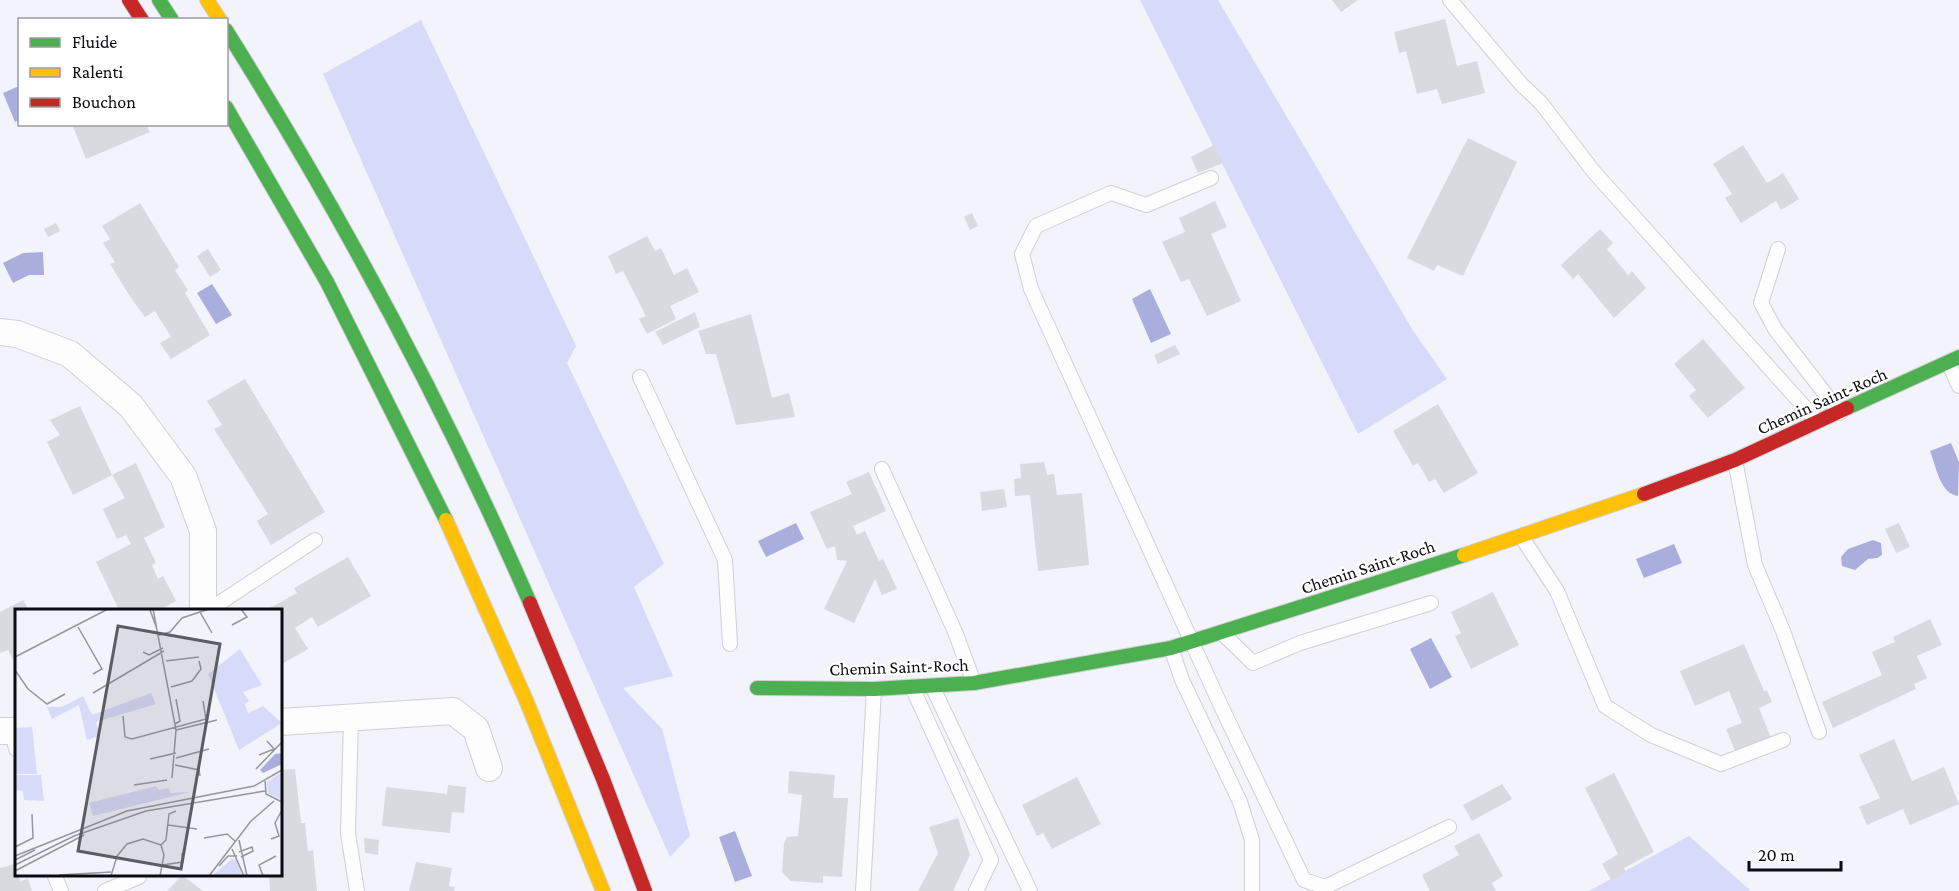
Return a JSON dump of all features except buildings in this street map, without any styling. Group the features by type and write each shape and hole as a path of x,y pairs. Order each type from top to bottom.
{"main road":[{"path":"129,0 141,18"},
{"path":"159,0 171,18"},
{"path":"207,0 219,18"},
{"path":"228,33 331,205 412,354 479,492 551,652 645,891"},
{"path":"228,110 265,168 343,309 445,512 515,670 603,891"},
{"path":"228,124 265,168"},
{"name":"Chemin Saint-Roch","path":"757,688 874,689 974,683 1171,648 1521,536 1735,460 1954,360"}],"street":[{"path":"0,332 17,334 70,354 131,406 183,476 203,531 203,609"},
{"path":"282,723 453,711 476,729 489,768"}],"lane":[{"path":"1450,0 1521,84 1541,102 1594,172 1819,423"},
{"path":"1211,178 1146,205 1111,192 1035,226 1022,254 1031,289 1304,880 1325,887 1449,827"},
{"path":"1778,249 1761,303 1775,329 1840,413"},
{"path":"1954,360 1959,386"},
{"path":"640,376 725,560 730,644"},
{"path":"1735,460 1755,565 1819,732"},
{"path":"882,469 956,634 974,683"},
{"path":"1521,536 1557,591 1605,706 1651,735 1721,764 1783,740"},
{"path":"211,609 315,540"},
{"path":"1221,632 1252,663 1300,643 1431,603"},
{"path":"1171,648 1182,680 1240,802 1252,840 1252,891"},
{"path":"932,686 1030,891"},
{"path":"912,687 991,860 976,891"},
{"path":"863,891 874,689"},
{"path":"351,717 348,832 357,891"},
{"path":"55,876 61,891"},
{"path":"105,891 139,876"}],"shaded area":[{"path":"1140,0 1218,0 1412,329 1447,379 1358,434"},
{"path":"421,20 576,346 567,363 664,564 634,587 673,676 623,688 662,729 690,836 670,857 323,74"},
{"path":"18,86 18,120 15,122 3,93"},
{"path":"43,252 44,275 29,275 13,283 3,263 23,253"},
{"path":"212,284 232,315 216,324 197,293"},
{"path":"1150,289 1171,334 1151,343 1132,299"},
{"path":"1951,443 1959,462 1958,496 1952,494 1943,485 1930,451"},
{"path":"796,523 804,539 766,557 758,541"},
{"path":"1873,540 1881,543 1882,555 1868,559 1855,570 1842,566 1841,557 1848,549"},
{"path":"1674,544 1682,563 1644,578 1636,559"},
{"path":"1431,638 1452,677 1430,689 1410,649"},
{"path":"735,831 752,876 735,882 719,837"},
{"path":"1689,836 1751,891 1589,891"}],"traffic: fast":[{"path":"159,0 171,18"},
{"path":"228,33 310,169 388,310 462,455 530,603"},
{"path":"228,110 327,282 446,520"},
{"path":"1847,408 1959,357"},
{"path":"757,688 874,689 974,683 1171,648 1464,555"}],"traffic: slow":[{"path":"207,0 219,18"},
{"path":"1464,555 1644,494"},
{"path":"446,520 526,700 603,891"}],"traffic: jam":[{"path":"129,0 141,18"},
{"path":"1644,494 1735,460 1847,408"},
{"path":"530,603 603,779 645,891"}]}
